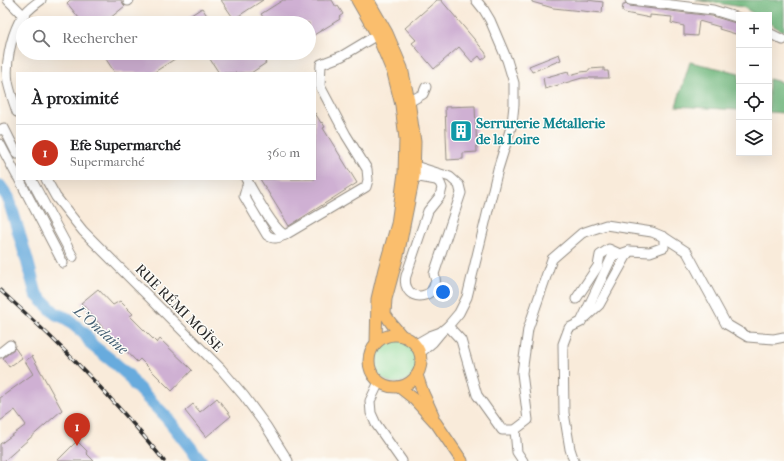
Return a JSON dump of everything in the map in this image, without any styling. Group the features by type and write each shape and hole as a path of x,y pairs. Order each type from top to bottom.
{"main road":[{"path":"358,0 377,34 393,73 401,105 405,139 404,173 397,224 377,299 376,343"},
{"path":"368,0 387,33 402,68 415,142 415,171 399,251 386,299 385,314 391,324 402,336"},
{"path":"393,335 402,336 408,338 418,349 422,361 421,368 412,381 406,385 399,387 388,386 379,382 370,368 369,359 371,350 376,343 384,337 393,335"},
{"path":"417,375 436,423"},
{"path":"399,387 413,398 436,423 462,461"}],"street":[{"path":"8,0 24,15 41,0"},
{"path":"418,349 433,342 459,313 467,297 498,169 512,124 514,82 508,60 490,20 476,0"},
{"path":"630,0 713,10 736,17"},
{"path":"16,29 12,39 7,72 8,83 16,109"},
{"path":"247,180 244,196 267,235 276,239 366,187 368,180 368,169 318,91 320,86 321,64 342,56 377,34"},
{"path":"772,34 783,40"},
{"path":"409,102 426,94"},
{"path":"2,129 16,152"},
{"path":"0,144 16,174"},
{"path":"415,171 450,177 459,185 461,193 434,274 436,282 434,288 425,295 420,296 414,295 406,288 406,276 428,211 440,196 442,188 440,183 436,180 415,171"},
{"path":"20,180 63,263"},
{"path":"32,180 73,257"},
{"name":"RUE RÉMI MOÏSE","path":"47,180 56,197 83,231 221,369 262,420 288,461"},
{"path":"445,329 460,340 477,395 502,430 515,430 528,420 522,373 528,329 552,258 582,233 606,225 652,232 664,237 687,252 726,324 748,337 774,339 784,337"},
{"path":"581,322 612,257 629,251 650,252 664,247 664,237"},
{"path":"576,299 598,266 600,255 609,249 620,254"},
{"path":"574,461 570,449 564,413 563,344 570,328 581,322 598,305 629,251"},
{"path":"0,353 10,345"},
{"path":"379,382 370,401 371,413 376,424 402,461"},
{"path":"515,430 517,452 523,461"}],"green space":[{"path":"696,0 784,0 784,32 772,25 772,12 751,12 743,7"},
{"path":"690,62 736,72 736,110 676,106"},
{"path":"772,80 784,83 784,113 772,112"},
{"path":"392,339 400,339 405,340 412,345 417,352 417,370 412,377 405,382 392,383 384,380 377,373 374,365 374,357 377,349 384,342"}],"building":[{"path":"70,0 121,0 125,6 113,16 77,16 67,3"},
{"path":"221,0 263,0 239,16 232,16"},
{"path":"283,0 332,0 343,14 339,17 340,19 316,34 316,16 262,16 261,14"},
{"path":"437,0 441,0 487,56 482,60 479,56 472,62 459,47 434,69 412,43 416,40 405,28"},
{"path":"532,0 587,0 603,2 602,13 553,8 532,2"},
{"path":"625,3 629,6 712,16 736,23 736,34 719,29 720,27 699,21 697,36 684,35 684,26 671,23 672,17 650,15 650,18 625,13 622,11 623,5 625,5"},
{"path":"202,8 207,16 190,16"},
{"path":"559,54 561,60 532,72 529,66"},
{"path":"107,60 173,60 155,72 114,72"},
{"path":"211,60 264,60 266,63 252,72 218,72"},
{"path":"604,68 604,71 608,71 609,78 582,78 545,89 543,78 568,71 569,75 589,71 589,69"},
{"name":"Serrurerie Métallerie de la Loire","path":"475,106 477,152 463,153 463,159 447,160 445,107"},
{"path":"316,115 325,127 323,128 357,183 289,226 261,180 316,180"},
{"path":"98,289 113,305 120,301 133,314 130,316 157,343 160,339 192,370 172,391 140,359 137,362 112,336 111,337 81,303"},
{"path":"15,348 22,358 9,367 3,358"},
{"path":"32,356 62,410 4,461 0,461 0,444 26,425 15,410 0,421 0,398 33,374 25,361"},
{"path":"217,398 231,416 206,437 185,411 193,404 200,412"},
{"path":"77,441 94,461 57,461"}],"waterway":[{"name":"L'Ondaine","path":"0,186 8,197 36,294 56,314 66,318 85,334 92,345 128,375 135,385 167,418 201,461"}],"railway":[{"path":"0,290 26,313 88,374 133,423 164,461"}],"place":[{"name":"Serrurerie Métallerie de la Loire","path":"461,131"},
{"name":"Efe Supermarché","path":"77,446"}]}
